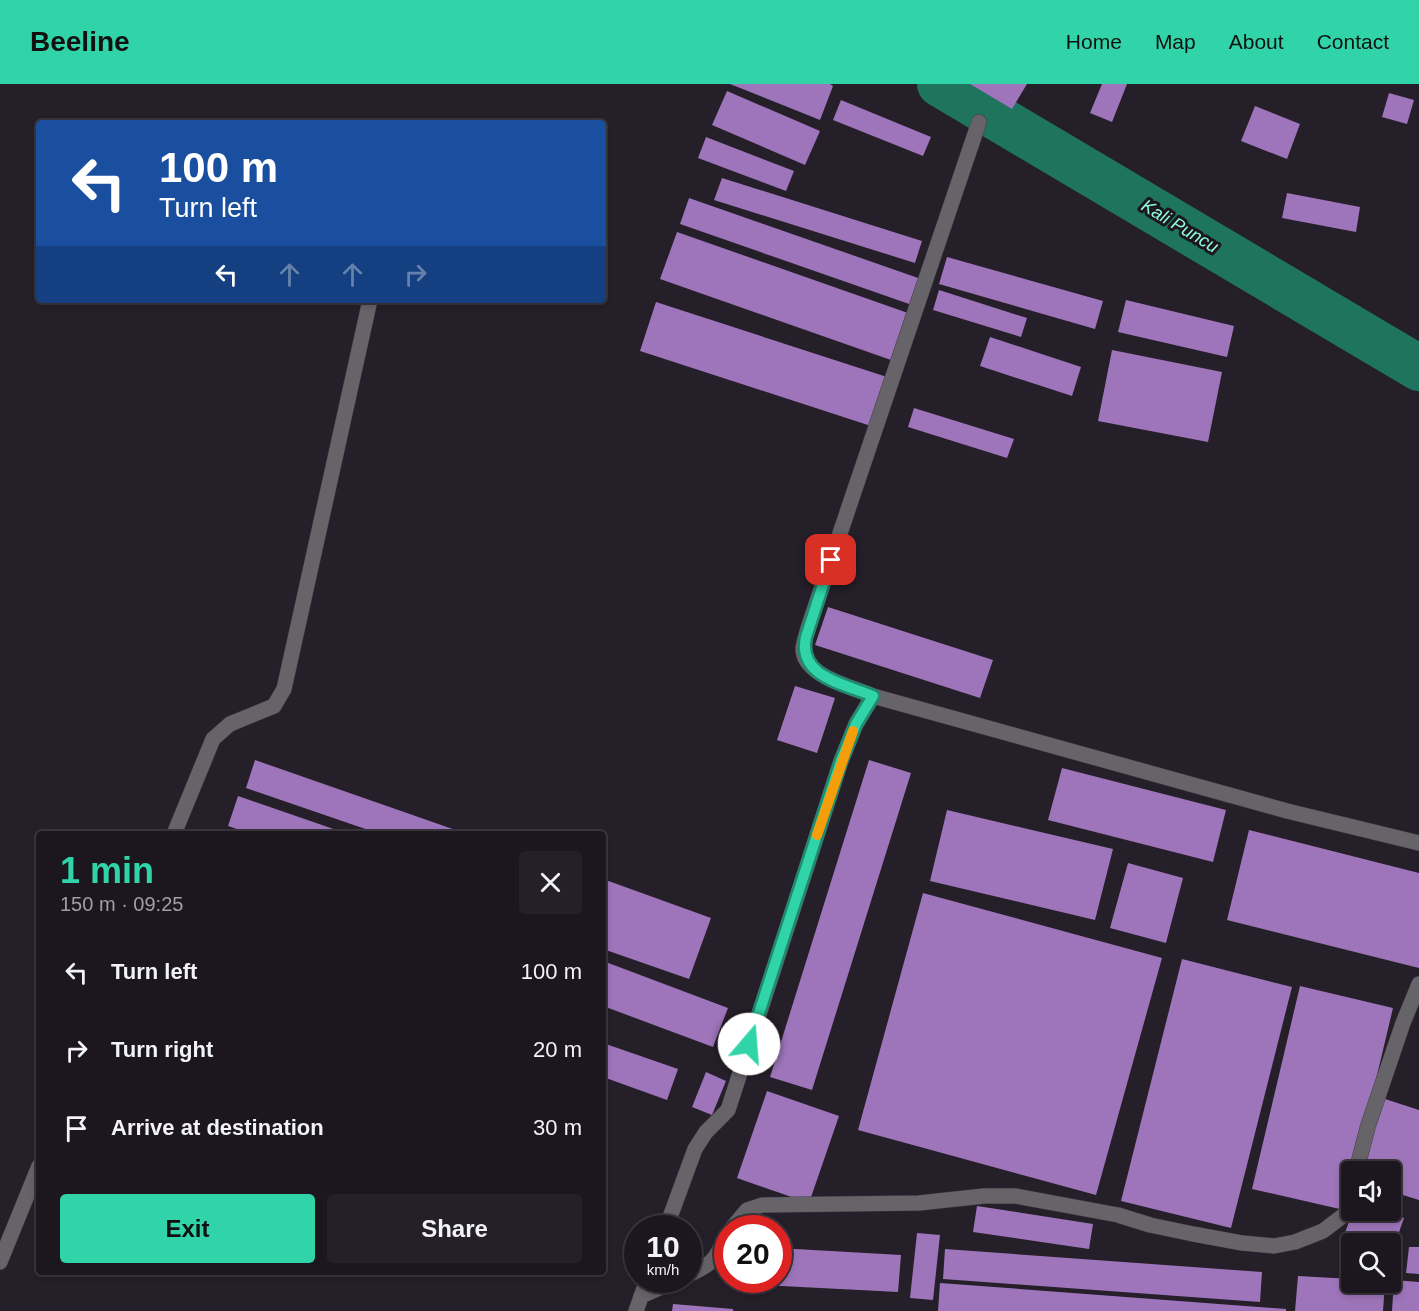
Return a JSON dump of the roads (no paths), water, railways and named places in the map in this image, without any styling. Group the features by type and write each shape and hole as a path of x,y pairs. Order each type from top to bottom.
{"lane":[{"path":"979,122 813,614 803,649 806,660 817,673 873,696 1287,811 1419,843"},
{"path":"175,831 213,739 230,724 274,706 284,689 369,303"},
{"path":"671,1215 695,1149 705,1132 728,1110 841,761 856,724 873,696"},
{"path":"1359,1161 1403,1023 1419,984"},
{"path":"0,1262 36,1173"},
{"path":"743,1215 747,1210 762,1205 919,1203 984,1196 1016,1196 1118,1215 1150,1225 1193,1234 1274,1246 1295,1242 1323,1231 1341,1217"},
{"path":"636,1311 642,1293"},
{"path":"641,1296 648,1293"}],"waterway":[{"name":"Kali Puncu","path":"940,84 1419,368"}]}
